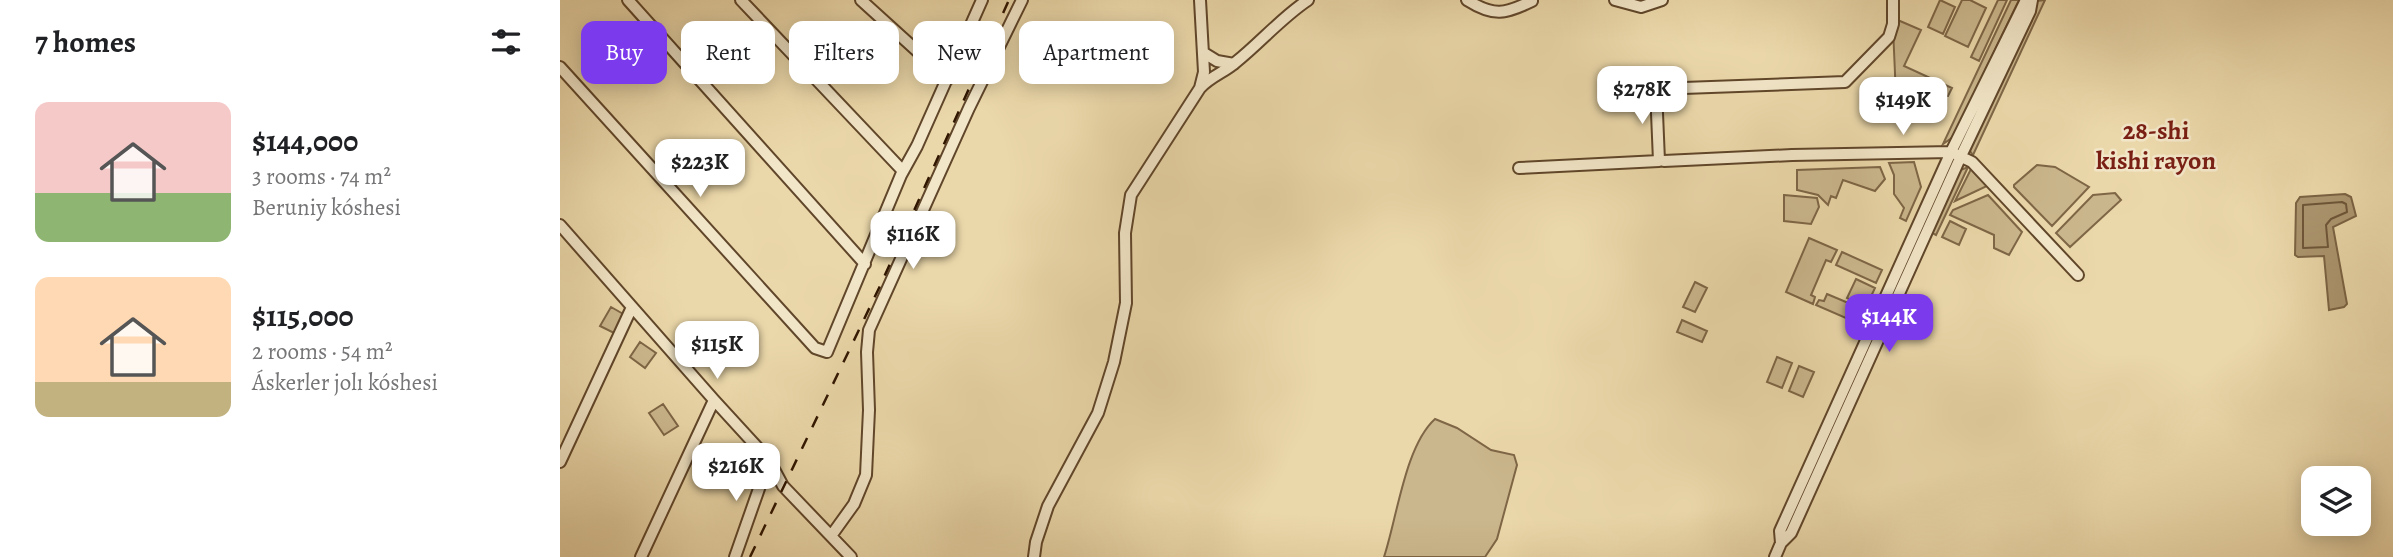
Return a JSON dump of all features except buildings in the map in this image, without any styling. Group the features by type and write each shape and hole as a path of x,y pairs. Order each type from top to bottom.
{"street":[{"path":"628,0 865,264"},
{"path":"741,0 903,171"},
{"path":"861,0 913,47"},
{"path":"973,21 982,0"},
{"path":"831,536 854,504 866,475 869,330 969,108 1022,0"},
{"path":"1200,0 1204,53 1204,72 1200,88"},
{"path":"1034,557 1048,506 1098,413 1114,362 1126,303 1125,233 1131,195 1208,79 1234,64 1291,11 1308,0"},
{"path":"1467,0 1479,8 1496,13 1510,12 1532,0"},
{"path":"1615,0 1641,7 1662,0"},
{"path":"1662,161 1656,89 1845,82 1889,37 1893,24 1893,0"},
{"path":"1775,557 1781,543 1790,533 1834,424 1956,154 2030,11 2029,0"},
{"path":"1204,53 1217,61 1234,64"},
{"path":"560,67 815,348 827,352 903,171 946,84"},
{"path":"1519,168 1792,155 1956,154 1972,162 2078,275"},
{"path":"560,225 769,460 783,486 849,556"},
{"path":"560,462 632,307"},
{"path":"641,557 714,400"},
{"path":"735,557 769,460"}],"shaded area":[{"path":"1940,0 1955,7 1943,34 1928,27"},
{"path":"1962,0 1970,0 1986,8 1968,47 1945,36"},
{"path":"1998,0 2007,0 1979,61 1971,57"},
{"path":"2011,0 2019,0 1953,137 1943,144"},
{"path":"2045,0 1973,155 1970,151 1971,142 2037,1"},
{"path":"1900,21 1921,30 1904,66 1952,88 1948,96 1896,97 1893,27"},
{"path":"1914,162 1921,187 1906,221 1900,218 1904,208 1894,194 1894,175 1889,163"},
{"path":"2037,165 2055,167 2089,187 2052,226 2014,187"},
{"path":"1880,167 1885,179 1875,191 1843,180 1836,198 1831,196 1828,205 1818,195 1797,190 1797,170"},
{"path":"1968,167 1936,235 1931,232 1958,171"},
{"path":"1971,169 1987,186 1955,201"},
{"path":"2115,193 2121,200 2070,247 2056,233 2093,195"},
{"path":"1784,195 1817,198 1819,207 1811,224 1784,221"},
{"path":"1988,195 2022,232 2009,255 1994,248 1994,235 1950,215 1953,210"},
{"path":"1950,221 1966,229 1959,245 1942,237"},
{"path":"1809,238 1837,250 1831,262 1826,260 1811,295 1815,297 1813,304 1786,292"},
{"path":"1842,252 1882,270 1876,283 1836,265"},
{"path":"1856,279 1875,288 1866,307 1847,298"},
{"path":"1695,282 1707,288 1695,312 1683,307"},
{"path":"1827,294 1865,310 1861,319 1857,317 1855,322 1816,305 1819,300 1824,301"},
{"path":"611,307 625,315 614,333 600,326"},
{"path":"1682,320 1707,331 1702,342 1677,332"},
{"path":"640,342 656,353 645,368 630,357"},
{"path":"1777,357 1792,363 1782,388 1767,382"},
{"path":"1799,366 1814,372 1803,397 1789,391"},
{"path":"663,404 678,426 664,435 649,413"},
{"path":"1435,419 1457,428 1491,450 1514,455 1517,465 1497,539 1485,557 1384,557 1409,464 1416,446"}],"water":[{"path":"2345,194 2351,197 2356,216 2333,227 2347,304 2329,310 2324,256 2295,255 2296,203 2300,197"}],"railway":[{"path":"750,557 880,286 1009,0"}],"district":[{"name":"28-shi kishi rayon","path":"2156,145"}]}
